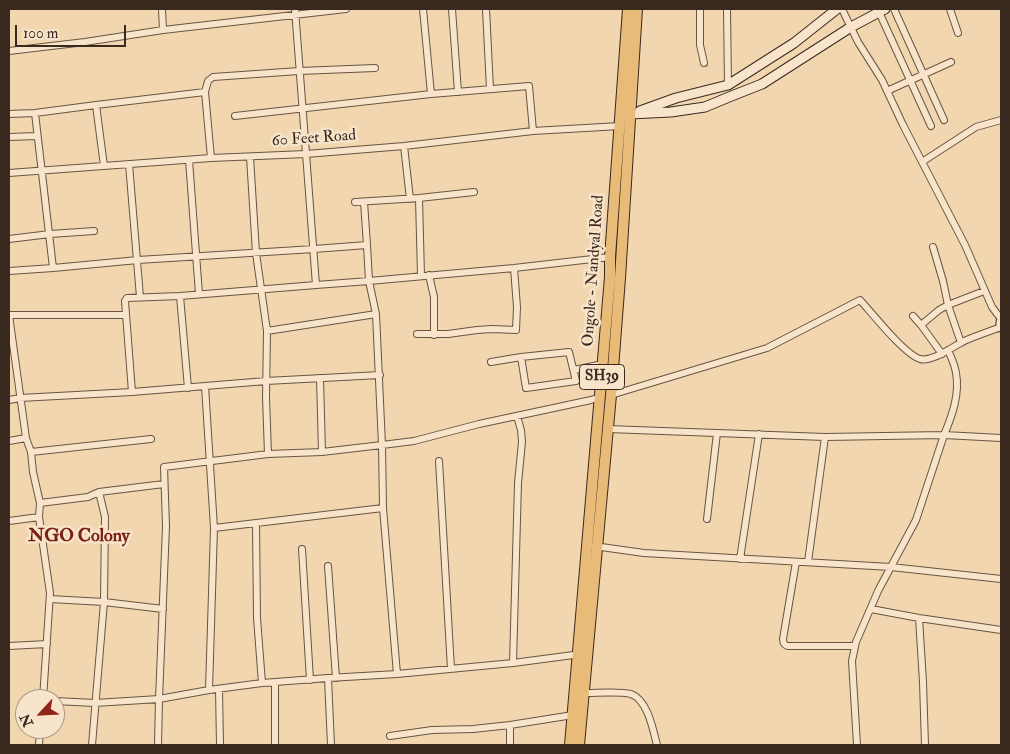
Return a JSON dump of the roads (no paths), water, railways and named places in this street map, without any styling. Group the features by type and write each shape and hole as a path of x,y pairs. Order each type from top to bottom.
{"main road":[{"name":"Ongole - Nandyal Road","path":"625,114 628,9"},
{"name":"Ongole - Nandyal Road","path":"593,546 600,397 603,364 610,336 624,126 637,9"},
{"name":"Ongole - Nandyal Road","path":"570,745 583,654 593,546 611,395 610,257 624,126"},
{"name":"Ongole - Nandyal Road","path":"580,745 584,693 583,654"}],"street":[{"path":"162,9 163,30"},
{"path":"9,50 85,42 295,12 346,9"},
{"path":"423,9 431,94"},
{"path":"452,9 458,92"},
{"path":"486,9 490,89"},
{"path":"700,9 700,45 704,63"},
{"path":"727,9 728,85"},
{"path":"625,114 676,98 728,85 794,43 837,9"},
{"path":"611,395 767,348 860,300 900,345 913,356 921,359 928,359 962,342 1001,327 1001,320 984,291 966,245 903,125 882,80 858,42 842,9"},
{"path":"894,9 944,120"},
{"path":"950,9 958,33"},
{"path":"625,114 672,112 705,107 762,84 851,27 882,11 931,126"},
{"path":"295,12 316,285"},
{"path":"887,91 951,62"},
{"path":"211,158 205,92 208,81 213,77 375,68"},
{"path":"235,116 431,94 529,86 533,131"},
{"path":"9,114 35,113 205,92"},
{"path":"96,105 104,166"},
{"path":"35,113 53,268"},
{"path":"922,162 976,127 1001,120"},
{"name":"60 Feet Road","path":"9,173 211,158 306,154 404,146 533,131 624,126"},
{"path":"9,136 37,136"},
{"path":"404,146 410,199"},
{"path":"250,157 256,253 267,331 268,454"},
{"path":"188,160 199,294"},
{"path":"129,164 140,297"},
{"path":"356,202 410,199 474,192"},
{"path":"419,198 421,276"},
{"path":"364,202 369,281 376,314 380,375 383,508 397,674"},
{"path":"9,239 94,231"},
{"path":"9,271 367,244"},
{"path":"933,247 948,305 962,342"},
{"path":"132,392 124,301 127,298 180,296 369,281 610,257"},
{"path":"416,334 434,335 492,329 516,330 517,307 514,268"},
{"path":"429,275 434,297 434,335"},
{"path":"920,325 948,305 984,291"},
{"path":"180,296 188,388"},
{"path":"267,331 376,314"},
{"path":"44,689 50,593 39,517 40,503 12,360 9,315 126,315"},
{"path":"857,745 856,698 852,661 855,646 878,591 916,520 954,408 957,390 956,372 945,352 913,316"},
{"path":"491,362 521,357 569,352 576,381 526,388 521,357"},
{"path":"574,370 603,364"},
{"path":"9,400 266,381 380,375"},
{"path":"320,378 322,452"},
{"path":"205,386 214,528 210,690"},
{"path":"158,745 166,526 164,467 268,454 322,452 382,446 600,397"},
{"path":"513,663 518,483 522,442 517,416"},
{"path":"608,428 825,437 944,435 1001,438"},
{"path":"707,519 718,433"},
{"path":"740,559 759,434"},
{"path":"808,562 825,437"},
{"path":"9,441 26,438"},
{"path":"31,452 150,438"},
{"path":"439,461 451,669"},
{"path":"40,503 88,497 99,492 164,484"},
{"path":"92,745 104,602 105,517 99,492"},
{"path":"214,528 383,508"},
{"path":"9,521 39,517"},
{"path":"256,523 258,618 262,683"},
{"path":"593,546 644,553 891,567 1001,579"},
{"path":"302,549 310,680"},
{"path":"796,562 783,643 788,646 855,646"},
{"path":"328,566 336,678"},
{"path":"50,599 104,602 163,609"},
{"path":"870,609 1001,630"},
{"path":"919,618 925,745"},
{"path":"9,646 47,644"},
{"path":"65,701 96,703 159,699 262,683 397,674 583,654"},
{"path":"328,678 331,745"},
{"path":"275,683 275,745"},
{"path":"219,689 220,745"},
{"path":"584,693 624,693 639,699 645,706 657,745"},
{"path":"390,736 432,730 473,729 510,725 573,715"},
{"path":"510,725 510,745"}],"district":[{"name":"NGO Colony","path":"79,537"}]}
